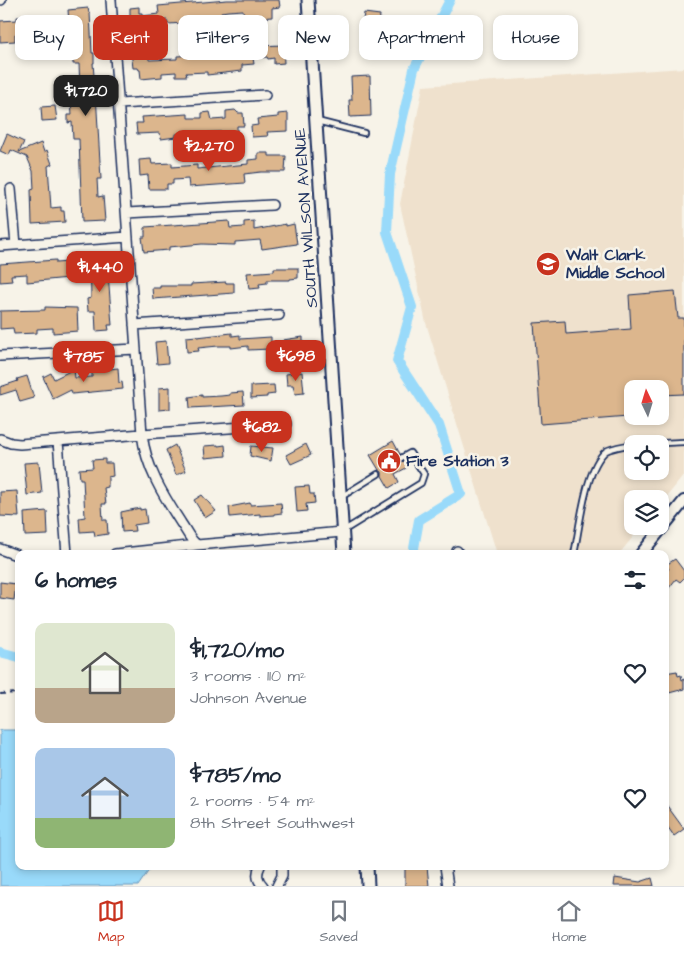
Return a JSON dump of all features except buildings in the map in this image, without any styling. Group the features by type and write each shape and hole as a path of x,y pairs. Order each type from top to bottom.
{"main road":[{"name":"SOUTH WILSON AVENUE","path":"308,0 344,550"},
{"path":"367,870 368,886"}],"street":[{"path":"111,0 144,449 156,481 196,544"},
{"path":"119,104 265,95"},
{"path":"11,189 16,244"},
{"path":"127,213 272,205"},
{"path":"0,246 128,237"},
{"path":"134,325 279,315"},
{"path":"0,356 136,349"},
{"path":"0,439 12,444 20,444 286,424"},
{"path":"58,441 67,550"},
{"path":"644,550 684,500"},
{"path":"147,550 342,532"},
{"path":"0,549 15,555"},
{"path":"258,870 258,879 263,886"},
{"path":"277,886 280,883 282,870"},
{"path":"446,870 448,886"}],"lane":[{"path":"316,121 364,133"},
{"path":"669,443 684,442"},
{"path":"575,550 590,478 598,460 608,450 624,446"},
{"path":"342,532 421,483 424,474 410,453 401,458"},
{"path":"340,497 378,474"}],"path":[{"path":"0,694 15,693"}],"shaded area":[{"name":"Walt Clark Middle School","path":"684,68 684,475 669,494 669,490 624,490 624,535 635,535 622,550 496,550 426,323 400,204 423,86"}],"water":[{"path":"0,730 15,730 15,870 149,870 138,886 0,886"}],"waterway":[{"path":"414,550 419,520 461,494 439,425 397,361 412,307 387,232 390,174 414,69 450,0"},
{"path":"0,652 15,656"}],"place":[{"name":"Walt Clark Middle School","path":"548,264"},
{"name":"Fire Station 3","path":"389,461"}]}
